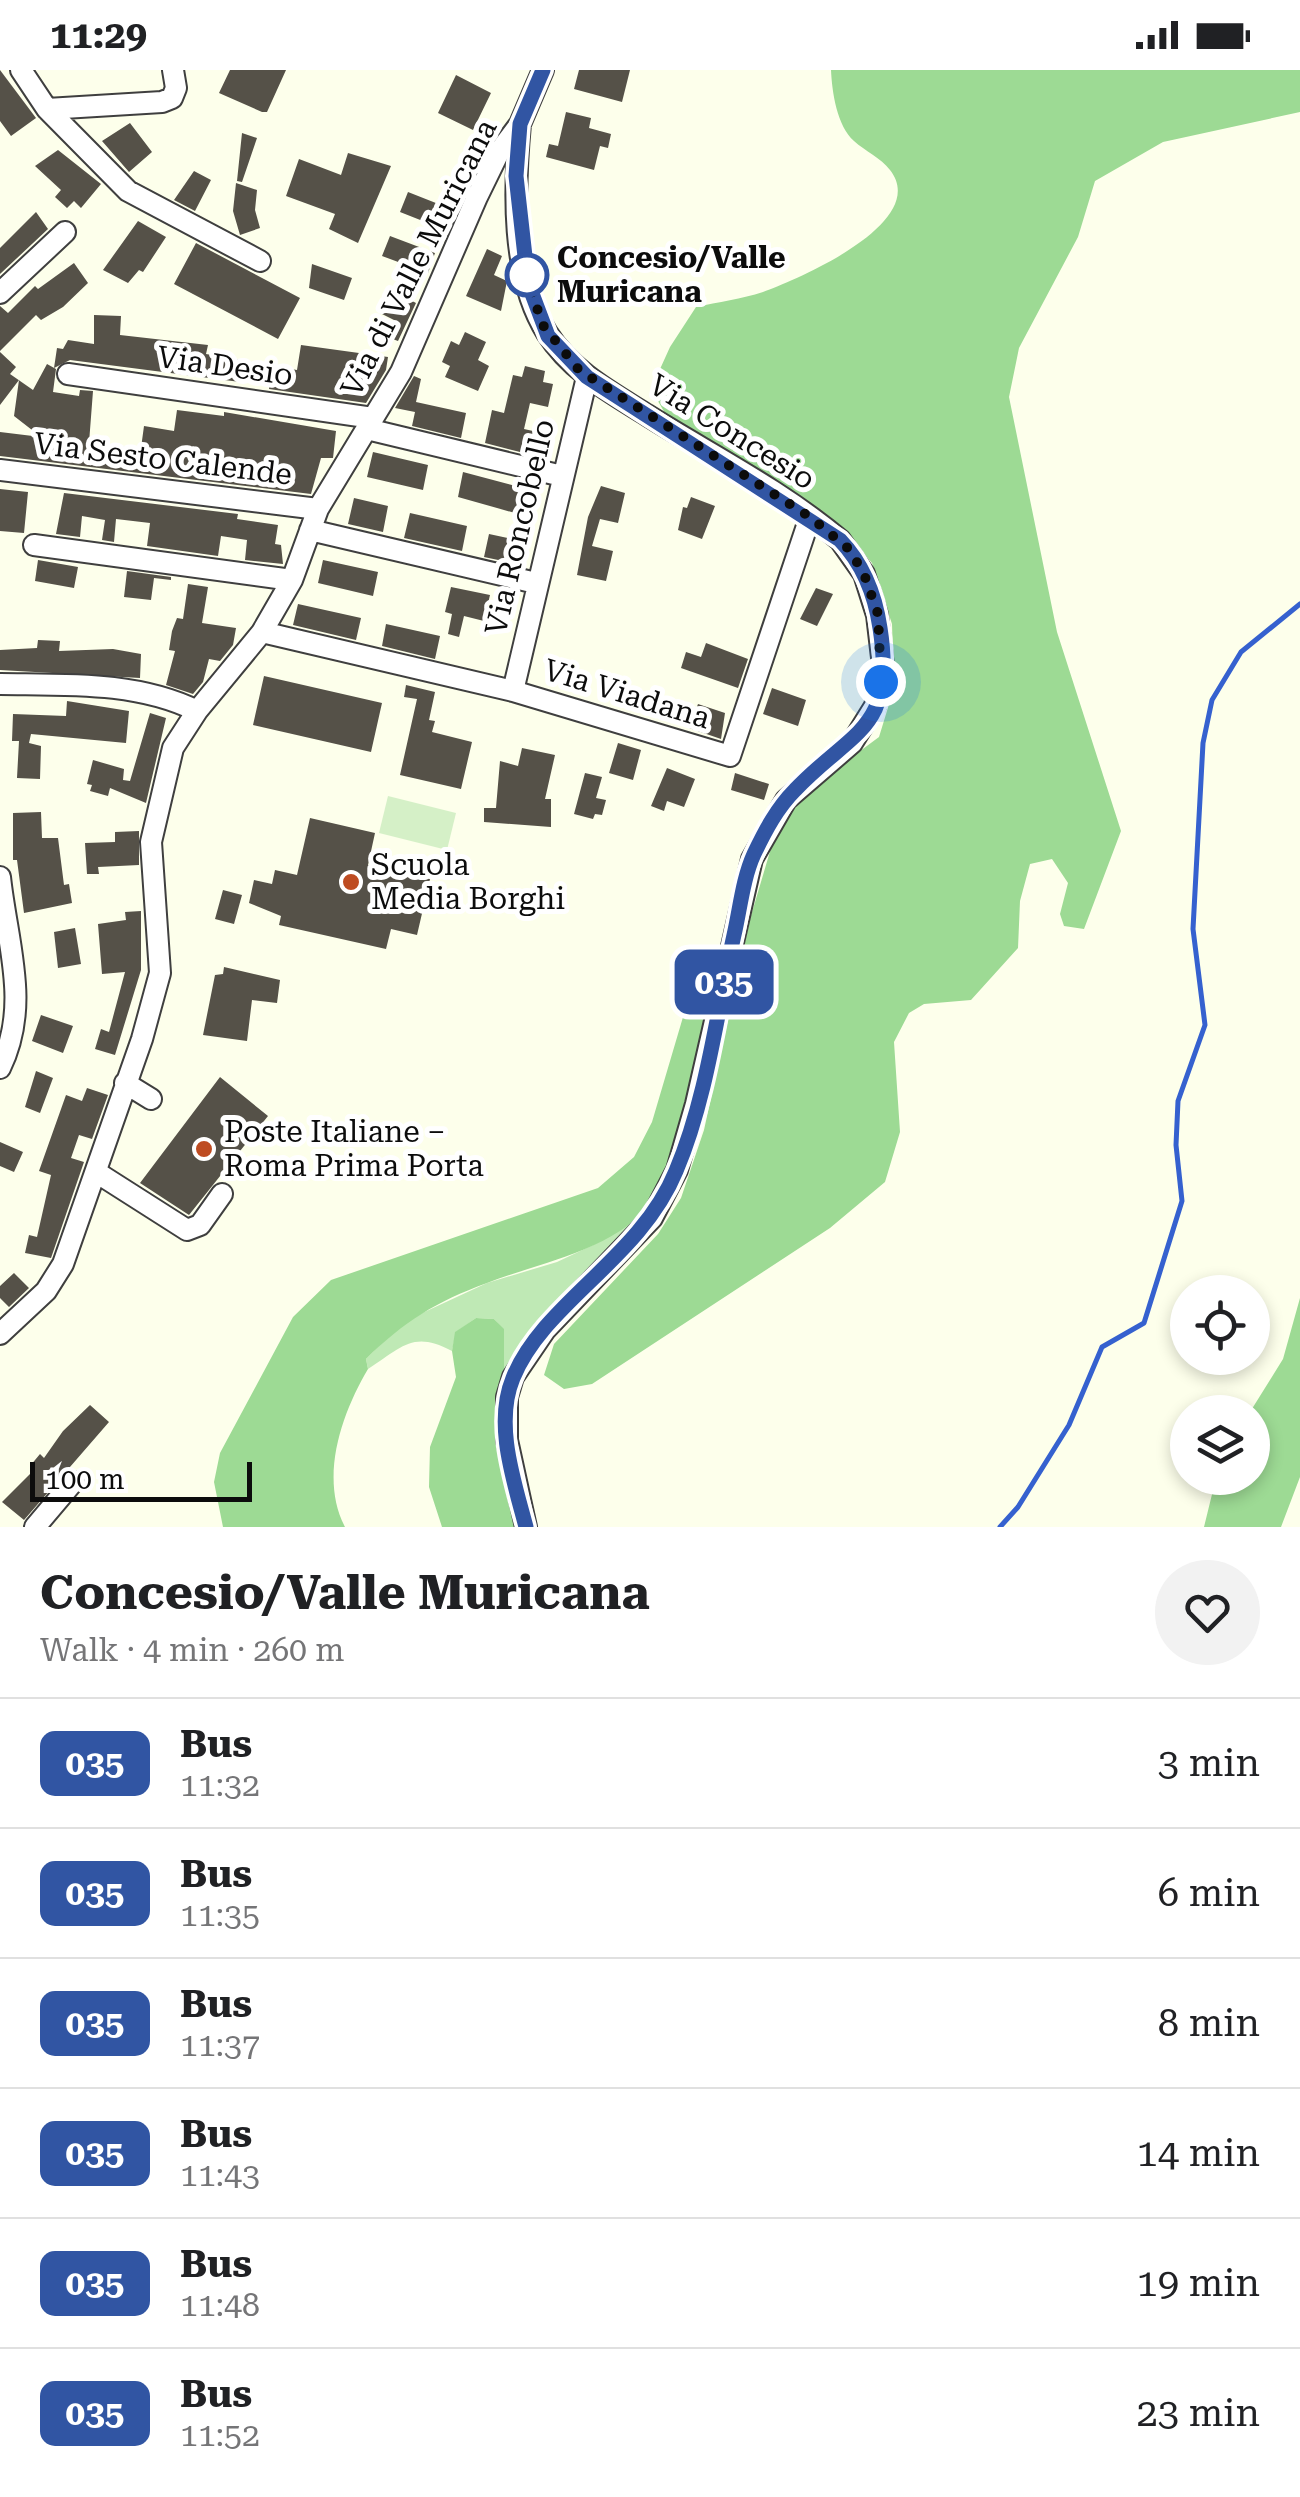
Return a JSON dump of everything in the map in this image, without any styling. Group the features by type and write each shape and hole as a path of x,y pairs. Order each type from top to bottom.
{"street":[{"path":"21,70 47,108 128,191 260,262"},
{"path":"47,108 162,102 172,98 176,88 173,70"},
{"name":"Via di Valle Muricana","path":"0,1334 40,1298 57,1275 96,1172 162,965 151,853 155,814 173,748 197,710 262,632 292,580 318,509 412,349 493,164 520,124 543,70"},
{"name":"Via Concesio","path":"520,124 518,205 531,294 548,336 587,377 810,517 849,549 869,585 882,642 880,692 861,733 790,796 752,859 677,1170 652,1218 546,1330 513,1377 507,1396 507,1440 526,1527"},
{"path":"0,293 64,232"},
{"name":"Via Desio","path":"68,374 370,423 562,476"},
{"name":"Via Roncobello","path":"514,691 536,582 587,377"},
{"name":"Via Sesto Calende","path":"0,470 318,509"},
{"name":"Via Viadana","path":"262,632 514,691 730,756 810,517"},
{"path":"310,530 536,582"},
{"path":"34,545 292,580"},
{"path":"0,684 118,689 197,710"},
{"path":"0,877 18,1010 0,1068"},
{"path":"125,1083 151,1099"},
{"path":"96,1172 186,1230 200,1226 222,1194"},
{"path":"35,1527 73,1482"}],"green space":[{"path":"831,70 1300,70 1300,112 1163,142 1095,181 1078,237 1019,348 1009,397 1057,632 1121,831 1084,929 1064,926 1060,914 1068,883 1052,859 1030,864 1020,901 1018,948 971,1000 924,1004 909,1013 894,1042 900,1132 885,1182 830,1228 592,1384 564,1389 544,1375 554,1344 658,1234 681,1198 704,1130 750,919 771,848 789,812 821,780 879,737 894,688 892,624 872,563 841,527 670,422 651,389 670,347 696,307 755,294 804,275 855,246 893,209 898,190 890,170 843,127"},
{"path":"388,796 456,813 447,850 379,833"},
{"path":"691,990 707,990 716,995 676,1158 655,1199 620,1231 599,1242 436,1305 366,1359 368,1369 342,1425 334,1467 337,1508 345,1527 223,1527 214,1482 220,1453 293,1317 331,1280 598,1188 634,1157 652,1122"},
{"path":"655,1200 642,1221 544,1317 504,1371 504,1330 494,1319 476,1318 456,1332 452,1351 417,1342 399,1348 368,1369 366,1359 405,1321 487,1283 557,1262 593,1245"},
{"path":"1300,1298 1300,1477 1281,1527 1204,1527 1212,1495 1270,1495 1270,1395 1261,1395 1283,1359"},
{"path":"476,1318 494,1319 504,1329 504,1371 498,1401 519,1527 442,1527 429,1487 430,1447 456,1377 452,1351 455,1332"}],"building":[{"path":"0,70 36,118 11,136 0,121"},
{"path":"230,70 286,70 267,112 262,112 219,93"},
{"path":"579,70 630,70 622,102 574,89"},
{"path":"456,75 491,93 473,130 438,113"},
{"path":"566,112 591,118 589,128 611,134 608,148 600,146 594,170 546,157 549,144 558,146"},
{"path":"130,123 152,152 129,172 102,141"},
{"path":"242,133 257,138 242,182 237,181"},
{"path":"58,150 101,184 81,208 74,201 67,208 55,197 61,190 35,166"},
{"path":"348,153 391,166 358,243 329,229 335,214 286,196 299,159 341,175"},
{"path":"194,171 211,180 195,211 174,200"},
{"path":"236,183 257,190 255,210 260,228 240,235 233,211"},
{"path":"408,192 446,207 438,227 400,212"},
{"path":"36,212 48,229 0,274 0,248"},
{"path":"138,221 166,237 143,272 139,270 128,283 103,270"},
{"path":"390,236 435,253 428,273 382,256"},
{"path":"196,243 300,298 278,339 174,284"},
{"path":"487,249 502,256 494,275 507,281 501,311 466,296"},
{"path":"74,263 88,283 63,307 41,320 36,315 0,351 0,306 8,313 35,286 38,289"},
{"path":"312,264 352,278 344,300 309,288"},
{"path":"391,290 416,303 398,341 387,337 394,320 380,313"},
{"path":"94,315 121,316 120,335 208,345 206,354 297,370 301,345 388,357 386,370 366,403 269,389 270,380 247,370 246,381 240,382 70,360 54,368 57,348 63,349 68,340 94,344"},
{"path":"465,332 486,342 478,360 489,366 478,391 445,377 450,366 442,362 451,341 459,345"},
{"path":"0,352 16,367 10,374 19,380 0,405"},
{"path":"47,364 56,369 53,392 79,396 80,390 93,391 89,443 141,448 144,426 174,431 177,410 224,416 224,412 336,431 333,458 321,458 311,494 0,456 0,432 41,437 14,416 19,380 33,390"},
{"path":"525,366 545,371 543,382 553,384 548,407 530,403 524,429 533,431 528,454 485,443 492,410 504,413 513,375 522,377"},
{"path":"414,376 421,379 416,402 466,413 461,438 412,426 415,412 395,408"},
{"path":"373,452 428,465 423,490 367,477"},
{"path":"463,472 535,491 529,517 458,497"},
{"path":"601,486 625,493 618,523 600,519 592,546 613,551 606,581 577,575 588,517"},
{"path":"0,489 28,492 24,533 0,531"},
{"path":"64,493 238,514 237,519 278,525 275,544 281,545 283,564 245,560 247,540 221,536 218,556 147,546 150,523 116,519 114,542 102,540 105,520 82,516 80,537 56,534"},
{"path":"691,497 715,506 702,539 678,530 683,507 687,508"},
{"path":"354,498 388,506 383,532 348,524"},
{"path":"410,513 467,526 462,551 404,538"},
{"path":"489,534 526,542 521,565 484,557"},
{"path":"38,560 78,567 74,588 35,581"},
{"path":"323,560 378,572 373,596 318,583"},
{"path":"127,571 171,580 154,578 151,600 124,597"},
{"path":"188,584 208,587 202,623 236,628 233,645 220,661 209,659 203,682 193,694 166,685 175,651 169,650 172,631 177,618 183,619"},
{"path":"451,587 490,595 484,621 464,616 459,637 448,634 452,614 445,612"},
{"path":"816,588 833,594 817,626 800,619"},
{"path":"298,604 361,618 356,640 293,625"},
{"path":"386,624 440,636 435,659 382,646"},
{"path":"38,640 60,641 59,651 113,649 141,654 140,678 0,670 0,650 37,648"},
{"path":"706,643 748,659 738,688 681,668 686,652 701,657"},
{"path":"264,676 382,703 371,752 253,725"},
{"path":"406,685 435,692 429,720 435,721 432,732 472,742 461,789 400,775 417,699 404,697"},
{"path":"772,688 806,700 798,726 763,714"},
{"path":"67,701 129,711 126,743 31,734 29,743 41,746 40,779 17,778 19,741 12,741 13,714 66,716"},
{"path":"698,704 725,713 721,739 689,728"},
{"path":"150,713 166,718 146,803 110,788 108,796 90,791 92,785 87,784 93,760 124,769 123,780 130,781"},
{"path":"618,743 641,750 633,780 609,773"},
{"path":"522,748 555,755 545,799 551,799 551,827 484,822 484,808 496,808 500,761 518,766"},
{"path":"667,768 695,779 684,807 667,801 664,811 651,806"},
{"path":"585,773 602,777 596,798 606,800 602,815 595,814 593,819 574,814"},
{"path":"735,773 769,784 764,800 731,790"},
{"path":"41,812 42,838 58,838 64,885 69,884 72,903 24,913 17,860 13,860 13,813"},
{"name":"Scuola Media Borghi","path":"310,818 375,833 368,865 430,879 417,935 391,929 386,949 279,925 281,916 249,903 254,880 272,884 275,870 297,875"},
{"path":"139,831 139,865 98,867 99,874 87,874 85,843 115,842 115,832"},
{"path":"223,890 242,895 234,924 215,919"},
{"path":"141,911 141,970 115,1055 95,1049 101,1029 109,1032 125,972 102,974 98,924 126,920 125,912"},
{"path":"75,928 81,964 58,968 54,932"},
{"path":"224,967 280,980 277,1003 252,1000 247,1041 203,1035 215,975 223,974"},
{"path":"41,1015 73,1026 63,1053 32,1041"},
{"path":"36,1071 53,1078 40,1113 25,1107"},
{"name":"Poste Italiane – Roma Prima Porta","path":"220,1077 268,1116 189,1215 140,1183"},
{"path":"87,1088 108,1095 92,1139 79,1135 71,1158 84,1162 51,1258 25,1253 29,1235 37,1237 51,1175 39,1171 66,1095 82,1101"},
{"path":"0,1142 23,1152 14,1172 0,1166"},
{"path":"14,1273 29,1288 9,1307 0,1298 0,1286"},
{"path":"90,1405 109,1422 24,1520 2,1502 35,1469 30,1466 40,1454 44,1458 63,1431"}],"waterway":[{"path":"1000,1527 1018,1507 1069,1425 1102,1347 1144,1323 1182,1201 1176,1145 1178,1101 1205,1025 1193,929 1203,743 1212,700 1241,652 1300,604"}],"bus line":[{"name":"035","path":"526,1527 507,1440 507,1396 513,1377 546,1330 652,1218 677,1170 752,859 790,796 815,770 852,744 865,727 880,692 882,666 882,642 872,595 858,562 840,540 797,508 587,377 548,336 528,283 516,176 520,124 543,70"}],"place":[{"name":"Concesio/Valle Muricana","path":"527,275"},
{"name":"Scuola Media Borghi","path":"351,882"},
{"name":"Poste Italiane – Roma Prima Porta","path":"204,1149"}],"route":[{"path":"527,275 548,336 587,377 810,517 849,549 864,574 878,614 881,682"}]}
